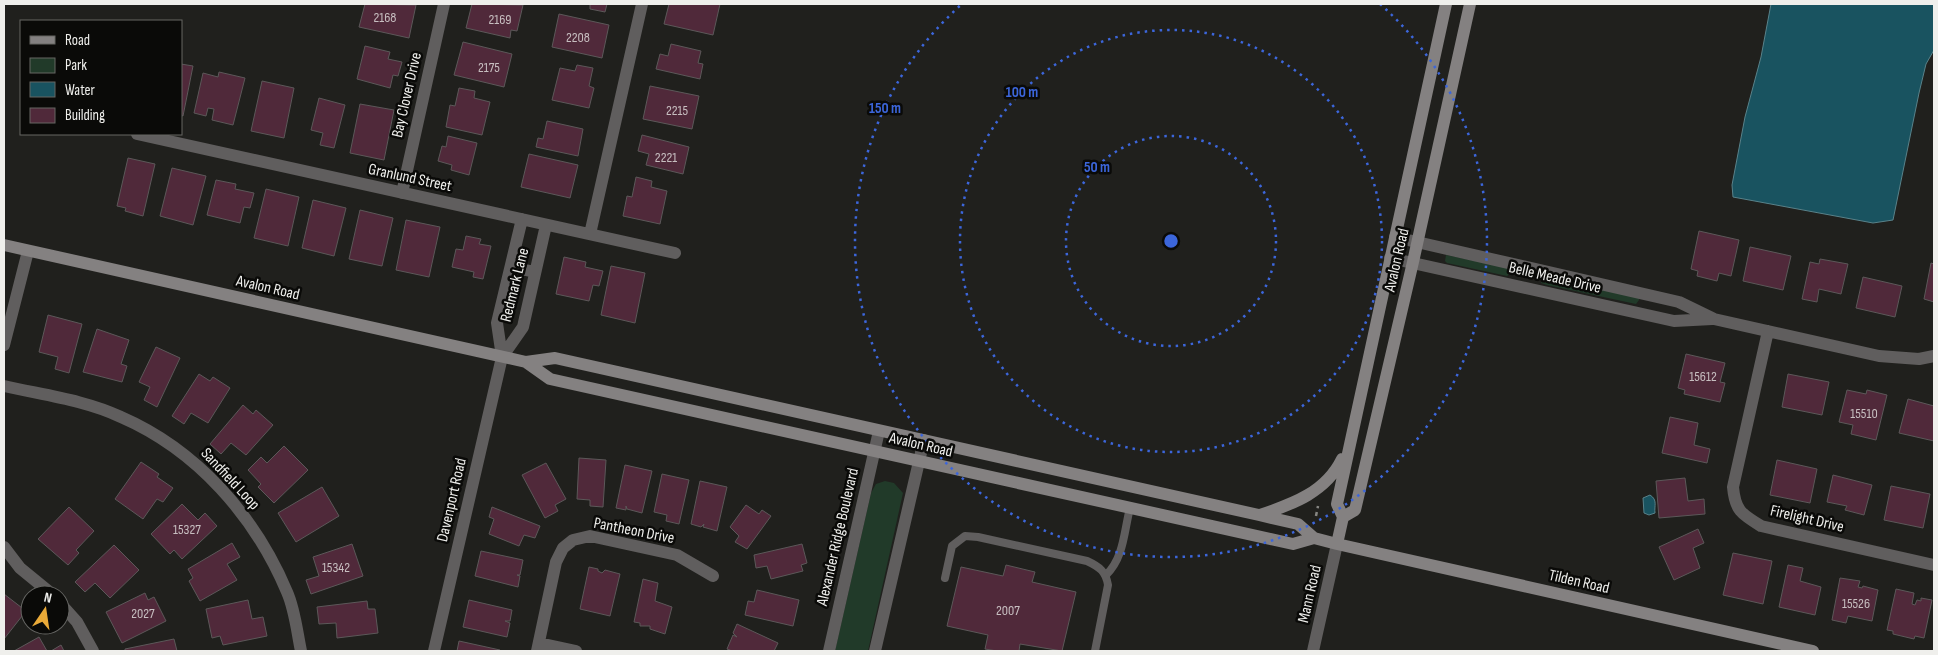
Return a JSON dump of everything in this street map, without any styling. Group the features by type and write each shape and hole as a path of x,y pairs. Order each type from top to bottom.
{"main road":[{"name":"Avalon Road","path":"4,245 526,362 555,358 1259,515 1298,524 1314,538 1338,544 1343,517 1337,504 1349,443 1446,4"},
{"name":"Avalon Road","path":"1343,517 1355,510 1418,242 1470,4"},
{"name":"Avalon Road","path":"526,362 550,379 919,462 1293,544 1314,538"},
{"path":"1259,515 1297,502 1317,489 1336,470 1349,443"},
{"name":"Tilden Road","path":"1338,544 1814,651"}],"street":[{"name":"Bay Clover Drive","path":"402,193 444,4"},
{"path":"590,234 642,4"},
{"name":"Granlund Street","path":"141,135 675,253"},
{"name":"Redmark Lane","path":"502,357 497,323 522,219"},
{"name":"Redmark Lane","path":"502,357 524,327 546,225"},
{"name":"Belle Meade Drive","path":"1395,237 1679,302 1714,319 1879,356 1919,359 1934,356"},
{"path":"4,345 28,251"},
{"name":"Belle Meade Drive","path":"1390,258 1674,321 1714,319"},
{"path":"511,267 535,272"},
{"path":"1524,287 1529,268"},
{"path":"1649,315 1654,296"},
{"name":"Firelight Drive","path":"1768,331 1733,487 1734,501 1742,515 1761,526 1934,565"},
{"name":"Davenport Road","path":"434,651 502,357"},
{"name":"Sandfield Loop","path":"4,386 82,404 121,416 163,439 200,467 240,510 264,545 288,594 301,651"},
{"name":"Alexander Ridge Boulevard","path":"829,651 879,430"},
{"path":"875,651 924,440"},
{"name":"Pantheon Drive","path":"538,647 556,562 563,548 573,540 590,536 677,555 713,576"},
{"name":"Mann Road","path":"1313,651 1338,544"},
{"path":"4,547 20,568 41,585"},
{"path":"70,614 77,622 93,651"},
{"path":"538,647 576,651"}],"lane":[{"path":"1106,575 1114,567 1121,551 1130,508"},
{"path":"945,578 952,546 965,536 978,537 1087,561 1098,566 1106,575 1108,585 1095,651"}],"path":[{"path":"1316,516 1318,506 1322,508"}],"green space":[{"path":"1446,255 1510,268 1511,273 1507,276 1447,263 1445,261"},
{"path":"1542,276 1639,297 1639,300 1636,304 1547,285 1541,283"},
{"path":"885,481 894,483 903,493 868,651 835,651 871,493 876,484"}],"water":[{"path":"1771,4 1934,4 1934,50 1926,64 1919,93 1893,220 1873,223 1733,197 1732,185 1745,117 1761,57"},
{"path":"1650,495 1655,501 1655,513 1649,515 1644,513 1643,498"}],"building":[{"path":"365,4 416,5 409,38 359,27"},
{"path":"472,4 523,5 517,31 511,30 510,38 466,28"},
{"path":"590,4 607,4 605,12 590,9"},
{"path":"669,4 720,4 713,35 664,24"},
{"path":"559,14 609,25 602,58 552,47"},
{"path":"463,42 512,54 504,87 454,75"},
{"path":"671,44 701,51 698,63 703,64 700,79 656,69 660,54 668,56"},
{"path":"365,46 390,52 388,59 402,62 398,76 393,75 390,88 357,79"},
{"path":"182,64 193,66 182,116"},
{"path":"577,65 593,68 589,86 594,88 589,108 552,100 560,68 575,71"},
{"path":"219,72 245,78 233,125 212,120 214,109 208,108 206,116 194,113 203,73 218,77"},
{"path":"262,81 294,88 284,138 251,131"},
{"path":"650,86 699,96 692,129 643,119"},
{"path":"459,88 475,91 474,98 490,102 482,135 446,127 450,105 455,106"},
{"path":"319,98 345,105 334,148 320,145 323,133 311,130"},
{"path":"360,104 394,110 384,160 350,153"},
{"path":"547,121 583,129 578,156 536,147 538,138 543,139"},
{"path":"642,135 689,147 683,174 646,165 649,154 638,151"},
{"path":"448,136 477,143 469,175 451,170 452,165 438,161 442,146 446,147"},
{"path":"529,154 578,165 570,198 521,187"},
{"path":"128,158 155,164 143,216 125,211 126,208 117,206"},
{"path":"172,168 206,176 193,225 160,216"},
{"path":"636,177 652,181 651,187 667,191 660,224 623,216 627,196 632,197"},
{"path":"216,180 236,184 235,189 254,193 250,208 244,207 240,223 207,215"},
{"path":"266,189 299,197 288,246 254,238"},
{"path":"313,200 346,208 334,256 302,248"},
{"path":"360,210 393,218 382,266 349,259"},
{"path":"406,220 440,227 429,277 396,270"},
{"path":"1699,231 1739,240 1731,276 1719,273 1717,281 1697,276 1698,271 1691,269"},
{"path":"466,236 481,239 479,244 491,246 483,279 473,277 474,272 452,267 456,249 463,250"},
{"path":"1750,247 1791,256 1783,290 1743,281"},
{"path":"564,257 586,262 585,267 603,271 599,286 593,285 589,301 556,294"},
{"path":"1820,259 1848,264 1841,294 1819,289 1817,302 1802,299 1810,262 1819,264"},
{"path":"1931,263 1934,264 1934,302 1924,299"},
{"path":"611,266 645,273 635,323 601,315"},
{"path":"1863,277 1902,286 1895,317 1856,308"},
{"path":"48,315 82,324 69,373 55,369 58,357 39,352"},
{"path":"97,329 129,340 121,364 127,366 122,382 83,372"},
{"path":"156,347 180,358 157,407 144,400 150,387 139,382"},
{"path":"1686,354 1725,363 1720,382 1725,383 1720,402 1684,394 1685,390 1678,388"},
{"path":"199,374 210,381 213,377 230,388 208,423 191,413 184,424 172,416"},
{"path":"1788,374 1829,382 1822,415 1782,407"},
{"path":"1847,390 1866,394 1867,390 1887,395 1876,440 1851,434 1853,425 1839,422"},
{"path":"1908,399 1934,406 1934,441 1899,433"},
{"path":"243,405 253,414 256,410 273,425 246,455 231,443 221,454 210,444"},
{"path":"1670,417 1698,423 1694,445 1710,449 1707,463 1662,453"},
{"path":"284,446 308,470 274,503 258,487 261,484 248,470 261,457 267,463"},
{"path":"579,458 606,460 603,507 590,506 590,500 577,499"},
{"path":"1777,460 1817,469 1810,503 1770,495"},
{"path":"141,462 159,474 157,477 173,488 163,502 157,499 143,519 115,499"},
{"path":"546,463 566,499 555,505 558,511 545,518 522,475"},
{"path":"625,465 652,471 642,513 627,509 626,506 626,510 616,508"},
{"path":"662,474 689,480 679,524 666,521 667,515 654,512"},
{"path":"1833,475 1872,485 1864,515 1845,510 1847,506 1827,502"},
{"path":"1685,478 1688,501 1704,499 1705,514 1659,518 1656,481"},
{"path":"700,481 727,487 717,531 703,527 704,524 701,527 691,524"},
{"path":"1891,486 1930,494 1923,528 1884,520"},
{"path":"322,487 339,516 296,542 278,513"},
{"path":"182,504 198,520 205,513 217,526 182,559 174,550 170,554 151,534"},
{"path":"746,505 759,514 762,510 771,516 747,549 735,542 739,536 730,527"},
{"path":"69,507 94,531 76,550 79,553 68,565 38,539"},
{"path":"492,507 540,526 535,538 524,535 519,546 489,534 494,519 489,517"},
{"path":"1698,529 1704,543 1693,548 1700,568 1674,580 1659,547"},
{"path":"232,543 240,557 227,564 237,580 200,601 189,581 193,578 188,569"},
{"path":"352,544 363,576 311,594 306,580 319,576 313,557"},
{"path":"802,544 807,563 801,565 803,571 771,579 767,566 756,568 754,555"},
{"path":"114,545 139,570 110,598 95,583 85,592 75,582"},
{"path":"481,551 523,560 520,575 517,575 520,576 518,587 475,576"},
{"path":"1733,553 1772,561 1763,604 1723,595"},
{"path":"1006,565 1035,572 1032,582 1076,592 1062,651 1020,644 1019,651 985,649 988,635 947,626 961,567 1003,576"},
{"path":"1788,565 1803,568 1800,581 1821,587 1815,615 1779,607"},
{"path":"589,567 598,569 602,573 605,570 620,574 610,616 580,609"},
{"path":"1840,578 1860,581 1858,587 1862,588 1863,586 1878,590 1872,621 1848,616 1846,623 1832,620"},
{"path":"643,579 658,583 655,601 672,607 665,634 650,629 650,626 640,626 640,623 634,622"},
{"path":"1896,589 1914,593 1912,604 1915,605 1917,600 1921,601 1921,598 1932,600 1924,638 1915,636 1914,639 1893,634 1893,631 1887,630"},
{"path":"757,590 799,600 793,626 745,615 748,601 754,602"},
{"path":"145,593 148,600 154,597 166,621 122,643 106,612"},
{"path":"4,594 20,606 20,619 4,639"},
{"path":"248,600 252,619 263,617 267,636 223,645 220,636 212,638 206,609"},
{"path":"469,600 512,610 510,621 505,621 510,623 507,637 463,627"},
{"path":"367,601 368,609 375,609 378,633 337,638 336,623 319,624 317,607"},
{"path":"737,624 778,643 774,651 732,651 727,649 733,635 737,637 733,633"},
{"path":"39,637 47,651 14,651"},
{"path":"174,639 177,651 125,651 125,649"},
{"path":"459,641 500,650 500,651 457,651"},
{"path":"61,645 64,651 51,651"}]}
